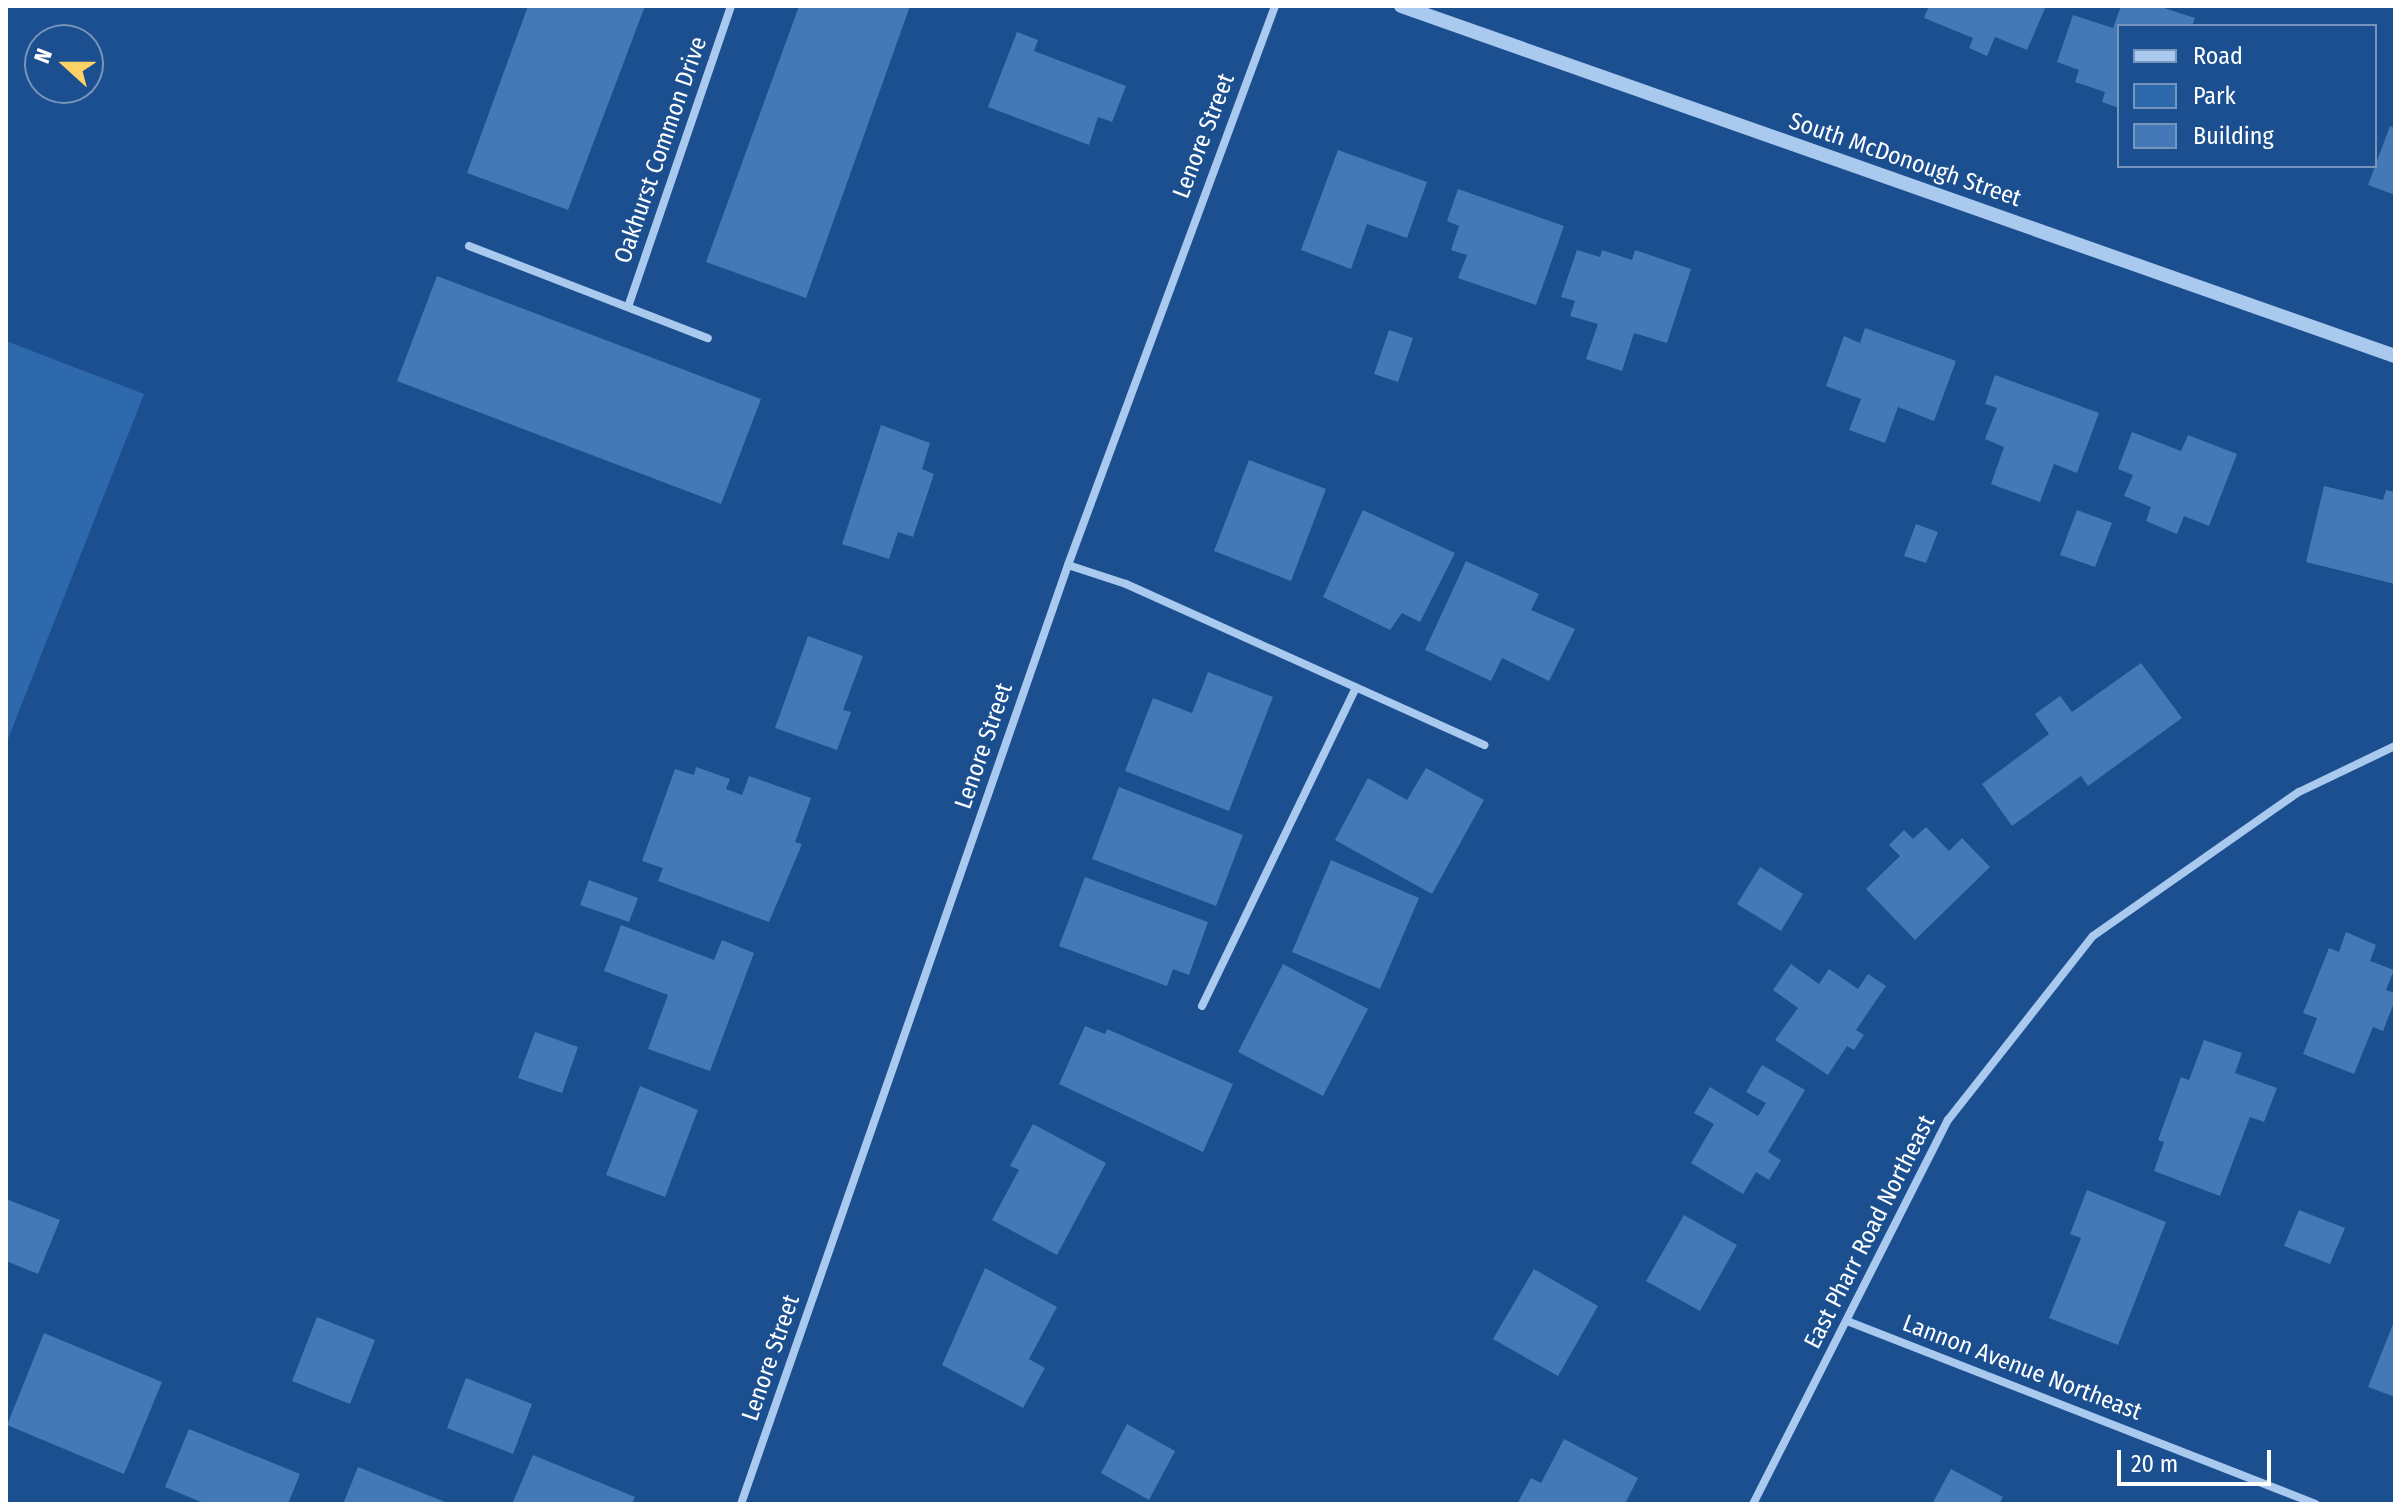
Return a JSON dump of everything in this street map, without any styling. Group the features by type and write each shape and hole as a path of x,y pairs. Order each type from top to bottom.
{"street":[{"name":"Oakhurst Common Drive","path":"628,307 731,6"},
{"name":"Lenore Street","path":"741,1504 1068,565 1275,6"},
{"name":"South McDonough Street","path":"1401,6 2395,356"},
{"path":"469,246 708,338"},
{"path":"1068,565 1126,584 1485,745"},
{"path":"1202,1006 1356,688"},
{"name":"East Pharr Road Northeast","path":"1753,1504 1948,1120 2093,936 2299,792 2395,746"},
{"name":"Lannon Avenue Northeast","path":"1847,1321 2316,1504"}],"green space":[{"path":"6,341 144,394 6,744"}],"building":[{"path":"528,6 645,6 568,210 467,173"},
{"path":"799,6 910,6 806,298 706,262"},
{"path":"1929,6 2046,6 2027,50 1995,37 1987,56 1969,48 1973,38 1924,18"},
{"path":"2121,6 2158,6 2195,18 2193,24 2117,24 2117,107 2102,102 2105,92 2075,82 2079,70 2057,62 2073,15 2113,28"},
{"path":"1017,32 1038,40 1034,51 1126,86 1112,122 1098,117 1089,145 988,107"},
{"path":"2390,126 2395,128 2395,195 2368,185 2377,168"},
{"path":"1338,150 1427,182 1407,238 1367,224 1351,269 1301,250"},
{"path":"1458,189 1564,226 1536,305 1458,278 1467,255 1451,250 1459,226 1447,221"},
{"path":"1577,250 1600,257 1602,250 1632,260 1635,250 1691,269 1667,343 1634,333 1622,371 1586,359 1598,324 1570,316 1575,301 1561,297"},
{"path":"437,276 761,399 721,504 397,381"},
{"path":"1865,328 1956,361 1934,421 1898,407 1885,443 1849,430 1861,399 1826,386 1844,336 1860,343"},
{"path":"1389,330 1413,338 1398,382 1374,374"},
{"path":"1995,375 2099,413 2077,473 2054,464 2040,502 1991,484 2004,447 1985,439 1997,408 1985,404"},
{"path":"881,425 930,443 922,469 934,474 913,537 898,532 889,559 842,544"},
{"path":"2132,432 2181,451 2188,435 2237,454 2209,526 2184,516 2177,534 2146,521 2151,507 2124,496 2133,475 2118,469"},
{"path":"1249,460 1326,489 1291,581 1214,551"},
{"path":"2324,486 2383,500 2386,490 2395,492 2395,584 2306,562"},
{"path":"1363,510 1455,553 1420,622 1402,613 1390,630 1323,597"},
{"path":"2077,510 2112,523 2095,567 2060,555"},
{"path":"1916,524 1938,532 1926,563 1904,556"},
{"path":"1466,561 1539,594 1531,610 1575,629 1549,681 1502,658 1491,681 1425,650"},
{"path":"808,636 863,656 843,710 851,712 837,750 775,728"},
{"path":"2141,663 2182,718 2088,786 2081,776 2012,826 1982,784 2049,734 2035,714 2060,696 2072,712"},
{"path":"1208,672 1273,697 1229,811 1125,771 1153,698 1192,713"},
{"path":"696,767 730,779 726,789 742,795 749,776 811,798 795,842 802,844 769,922 658,881 663,868 642,861 675,769 694,775"},
{"path":"1426,768 1484,800 1432,894 1335,840 1368,778 1407,800"},
{"path":"1119,787 1243,835 1216,906 1092,859"},
{"path":"1926,827 1949,851 1962,838 1990,867 1915,940 1866,889 1900,856 1889,845 1904,830 1913,839"},
{"path":"1331,860 1419,898 1380,989 1292,952"},
{"path":"1760,867 1803,894 1781,931 1737,904"},
{"path":"1085,877 1208,922 1189,975 1173,969 1167,986 1059,946"},
{"path":"589,880 638,898 629,922 580,905"},
{"path":"621,925 714,960 722,940 754,953 710,1071 648,1049 668,995 604,971"},
{"path":"2346,932 2376,945 2370,961 2394,970 2386,990 2395,993 2395,1000 2383,1031 2373,1027 2354,1074 2303,1054 2317,1018 2303,1013 2329,948 2339,952"},
{"path":"1283,964 1368,1009 1323,1096 1238,1052"},
{"path":"1791,964 1819,984 1829,969 1858,989 1868,974 1886,986 1856,1030 1864,1035 1854,1050 1847,1046 1828,1075 1775,1040 1798,1008 1773,990"},
{"path":"1085,1026 1105,1034 1107,1029 1233,1084 1203,1152 1059,1084"},
{"path":"535,1032 578,1047 562,1093 518,1078"},
{"path":"2204,1040 2242,1053 2235,1073 2277,1088 2264,1122 2250,1117 2220,1196 2154,1171 2164,1142 2158,1140 2181,1077 2189,1080"},
{"path":"1762,1065 1805,1090 1768,1152 1781,1160 1769,1180 1756,1172 1743,1194 1691,1163 1714,1124 1694,1113 1710,1087 1758,1116 1766,1103 1746,1092"},
{"path":"640,1086 698,1110 665,1197 606,1175"},
{"path":"1033,1124 1106,1163 1057,1255 992,1220 1019,1170 1010,1166"},
{"path":"2087,1190 2166,1222 2118,1345 2049,1318 2081,1238 2070,1234"},
{"path":"6,1199 60,1220 38,1274 6,1261"},
{"path":"2299,1210 2345,1228 2330,1264 2284,1246"},
{"path":"1684,1215 1737,1245 1700,1311 1646,1281"},
{"path":"985,1268 1057,1307 1029,1359 1045,1368 1023,1408 942,1365"},
{"path":"1534,1269 1598,1306 1558,1376 1493,1339"},
{"path":"317,1317 375,1340 350,1404 292,1381"},
{"path":"2395,1319 2395,1397 2368,1387"},
{"path":"44,1333 162,1382 124,1474 7,1425"},
{"path":"466,1378 532,1404 513,1454 447,1428"},
{"path":"1127,1424 1175,1451 1149,1500 1101,1473"},
{"path":"189,1429 300,1474 288,1504 206,1504 165,1487"},
{"path":"1564,1439 1638,1478 1625,1504 1517,1504 1531,1478 1541,1483"},
{"path":"533,1455 635,1497 632,1504 512,1504"},
{"path":"358,1467 450,1504 343,1504"},
{"path":"1951,1469 2003,1497 1999,1504 1932,1504"}]}
